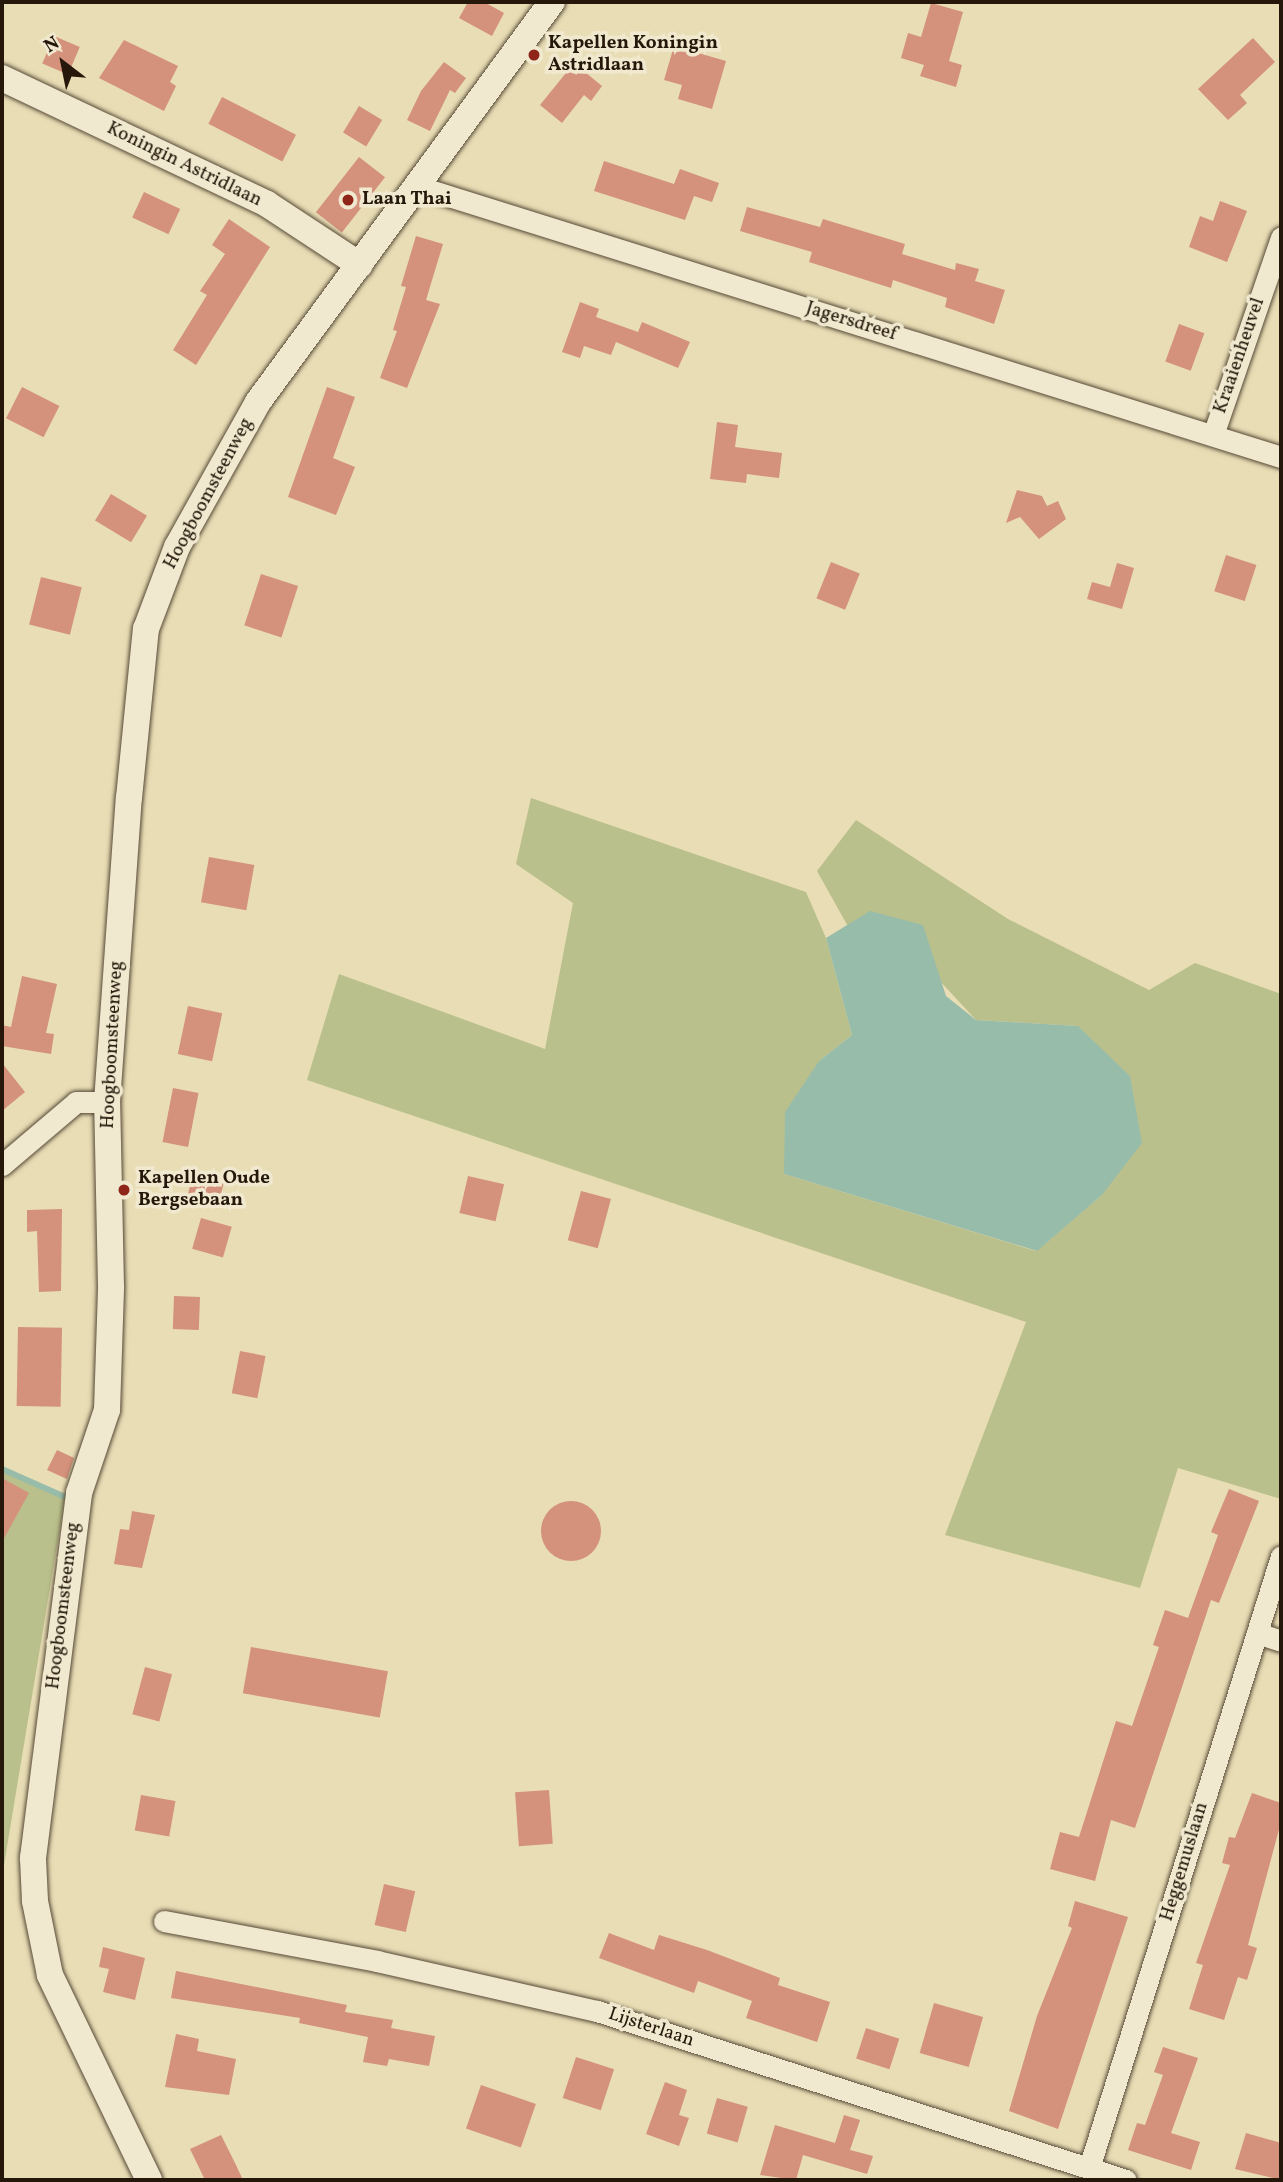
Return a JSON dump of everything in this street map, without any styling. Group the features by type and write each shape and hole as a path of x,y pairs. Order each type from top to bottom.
{"street":[{"name":"Hoogboomsteenweg","path":"149,2180 50,1975 34,1889 34,1833 79,1493 107,1410 111,1287 107,1102 129,798 146,629 177,547 258,402 420,187 552,2"},
{"name":"Koningin Astridlaan","path":"2,78 267,204 360,265"},
{"name":"Jagersdreef","path":"420,187 1281,457"},
{"name":"Kraaienheuvel","path":"1213,435 1281,237"},
{"path":"2,1166 76,1102 107,1102"},
{"name":"Heggemuslaan","path":"1089,2168 1281,1556"},
{"path":"1257,1633 1281,1641"},
{"name":"Lijsterlaan","path":"164,1921 377,1961 597,2011 1126,2180"}],"green space":[{"path":"531,798 806,892 826,938 852,1035 819,1061 784,1174 1036,1251 1102,1195 1078,1026 976,1020 914,953 850,930 817,871 856,820 1008,919 1149,990 1195,963 1281,994 1281,1499 1178,1468 1140,1588 945,1535 1026,1322 307,1080 339,974 545,1049 573,903 516,864"},
{"path":"2,1469 65,1497 2,1877"}],"shaded area":[{"path":"870,911 923,925 946,996 976,1020 1078,1026 1130,1076 1142,1143 1102,1195 1037,1251 784,1174 785,1112 819,1061 852,1035 826,938"}],"building":[{"path":"468,2 484,2 504,13 492,36 459,18"},
{"path":"931,3 963,12 949,61 962,65 956,87 920,76 924,65 901,58 908,33 921,37"},
{"path":"54,36 80,47 68,75 42,64"},
{"path":"1253,38 1275,62 1240,95 1247,103 1228,120 1198,89"},
{"path":"124,40 178,66 170,82 176,86 164,111 99,78"},
{"path":"674,46 726,61 712,109 678,99 682,85 664,80"},
{"path":"444,62 466,78 455,93 450,90 430,131 407,120 421,91"},
{"path":"574,63 602,86 591,101 584,95 562,123 540,105"},
{"path":"222,97 296,135 282,161 208,124"},
{"path":"359,106 382,120 366,146 343,133"},
{"path":"359,157 385,177 342,232 316,212"},
{"path":"604,161 674,184 680,169 719,183 712,202 694,196 685,220 594,191"},
{"path":"144,192 180,209 168,234 132,217"},
{"path":"1220,201 1247,211 1227,262 1189,247 1200,216 1213,221"},
{"path":"747,207 820,227 823,219 905,244 902,254 955,270 956,263 979,269 975,281 1005,290 994,324 945,307 947,298 893,280 891,288 809,262 812,252 740,231"},
{"path":"229,219 270,247 196,365 173,350 207,295 200,291 225,254 212,245"},
{"path":"416,236 443,244 426,300 440,304 407,388 380,378 397,331 393,330 406,287 401,286"},
{"path":"580,302 599,309 596,317 638,332 642,322 690,342 678,368 616,342 611,355 584,346 580,358 562,352"},
{"path":"1179,324 1204,333 1191,371 1165,362"},
{"path":"22,387 59,406 44,437 6,418"},
{"path":"327,387 355,397 333,458 355,467 336,515 288,497"},
{"path":"717,422 738,425 735,447 782,453 779,478 747,474 746,483 710,479"},
{"path":"1017,490 1042,496 1047,506 1058,501 1066,519 1039,539 1020,517 1006,523"},
{"path":"111,494 147,516 131,542 95,521"},
{"path":"1226,555 1256,565 1245,601 1214,591"},
{"path":"831,562 860,574 845,610 816,598"},
{"path":"1117,563 1134,568 1122,609 1087,599 1092,582 1110,587"},
{"path":"261,574 298,586 281,637 244,625"},
{"path":"41,577 82,587 70,635 29,625"},
{"path":"209,857 254,865 246,910 201,902"},
{"path":"22,976 57,984 46,1033 54,1034 51,1054 2,1046 2,1025 11,1027"},
{"path":"188,1006 222,1013 212,1061 178,1054"},
{"path":"2,1063 25,1092 2,1111"},
{"path":"173,1088 199,1093 188,1147 163,1142"},
{"path":"194,1170 225,1178 217,1209 186,1201"},
{"path":"468,1176 504,1184 496,1221 459,1213"},
{"path":"581,1191 611,1199 598,1248 568,1240"},
{"path":"62,1209 61,1291 39,1292 37,1231 27,1232 27,1210"},
{"path":"201,1218 232,1227 223,1258 192,1249"},
{"path":"174,1296 200,1297 199,1330 173,1329"},
{"path":"18,1327 62,1328 61,1407 17,1406"},
{"path":"240,1351 266,1356 257,1398 232,1393"},
{"path":"57,1450 74,1458 67,1479 47,1470"},
{"path":"2,1478 29,1493 2,1542"},
{"path":"1229,1489 1259,1501 1219,1603 1211,1600 1135,1828 1111,1820 1095,1881 1050,1869 1060,1832 1079,1837 1116,1721 1132,1726 1159,1647 1153,1645 1165,1610 1188,1618 1218,1535 1211,1532"},
{"path":"565,1501 577,1501 596,1514 601,1531 599,1543 588,1556 577,1561 565,1561 546,1548 541,1537 541,1525 554,1506"},
{"path":"132,1511 155,1515 142,1568 114,1564 120,1529 129,1530"},
{"path":"251,1647 388,1671 380,1717 243,1693"},
{"path":"145,1667 172,1674 159,1722 132,1714"},
{"path":"549,1790 553,1844 519,1846 515,1792"},
{"path":"1252,1793 1281,1803 1281,1822 1248,1945 1257,1948 1247,1980 1238,1977 1224,2020 1189,2009 1203,1965 1196,1963 1230,1865 1222,1863 1229,1837 1235,1838"},
{"path":"141,1795 175,1801 169,1837 135,1830"},
{"path":"384,1884 415,1891 406,1932 375,1925"},
{"path":"1075,1901 1128,1917 1058,2129 1009,2111 1037,2016 1072,1928 1068,1926"},
{"path":"609,1933 654,1950 659,1935 780,1978 778,1985 830,2002 817,2042 746,2018 752,2001 698,1981 694,1993 599,1958"},
{"path":"103,1947 145,1958 135,2000 103,1992 109,1969 99,1967"},
{"path":"176,1971 347,2005 345,2012 393,2020 391,2028 435,2036 429,2066 389,2059 387,2066 363,2062 368,2037 299,2023 300,2018 171,1998"},
{"path":"934,2003 983,2017 969,2067 920,2053"},
{"path":"866,2028 899,2039 889,2069 856,2058"},
{"path":"176,2034 199,2039 197,2051 236,2059 229,2095 165,2087"},
{"path":"1163,2047 1198,2058 1171,2133 1200,2142 1191,2170 1128,2150 1137,2123 1145,2125 1163,2075 1154,2072"},
{"path":"576,2057 614,2069 601,2110 563,2098"},
{"path":"665,2082 687,2090 679,2115 689,2118 679,2146 646,2134"},
{"path":"481,2085 536,2104 521,2147 466,2128"},
{"path":"717,2098 748,2107 738,2142 707,2134"},
{"path":"844,2115 860,2120 850,2150 873,2156 867,2174 803,2155 796,2180 760,2175 775,2125 835,2143"},
{"path":"1246,2133 1281,2143 1281,2180 1235,2169"},
{"path":"221,2135 243,2180 205,2180 190,2149"}],"waterway":[{"path":"2,1469 65,1497"}],"place":[{"name":"Kapellen Koningin Astridlaan","path":"534,55"},
{"name":"Laan Thai","path":"348,200"},
{"name":"Kapellen Oude Bergsebaan","path":"124,1190"}]}
